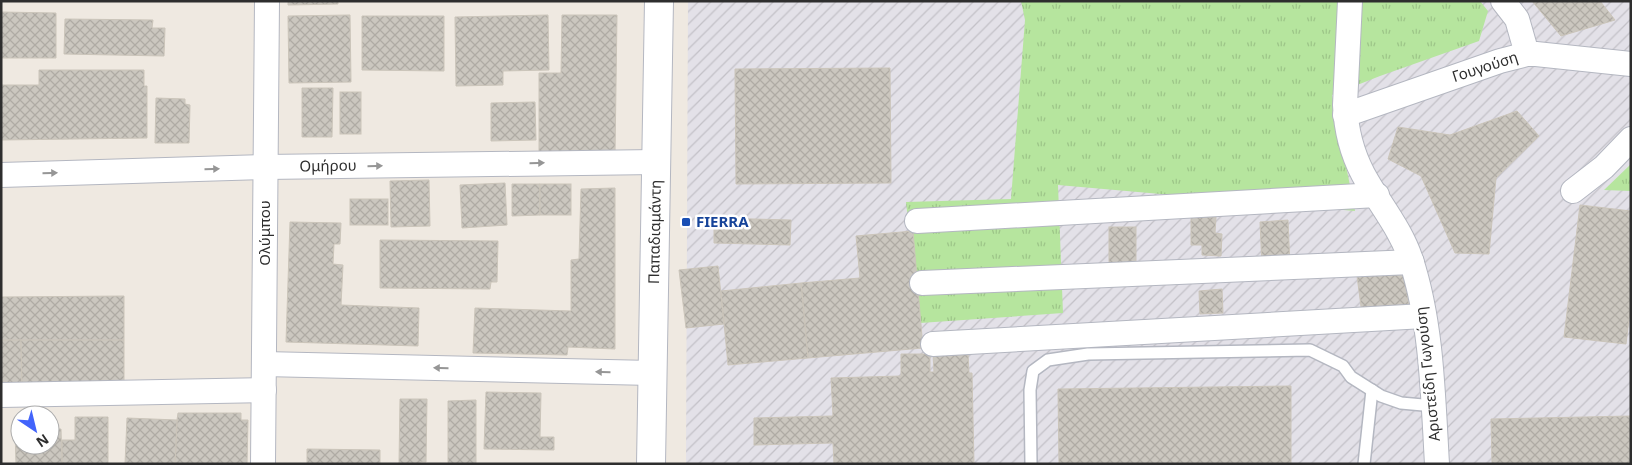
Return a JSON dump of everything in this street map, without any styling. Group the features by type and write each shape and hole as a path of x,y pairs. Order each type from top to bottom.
{"street":[{"name":"Ολύμπου","path":"263,464 268,1"},
{"name":"Παπαδιαμάντη","path":"651,464 659,1"},
{"name":"Αριστείδη Γωγούση","path":"1350,1 1345,115 1348,132 1356,158 1364,175 1403,238 1412,262 1424,316 1434,406 1437,464"},
{"path":"1503,1 1517,19 1527,54"},
{"name":"Γουγούση","path":"1345,115 1500,60 1527,54 1631,64"},
{"path":"1573,191 1604,167 1631,139"},
{"name":"Ομήρου","path":"1,175 265,167 656,162"},
{"path":"917,221 1377,195"},
{"path":"922,284 1412,262"},
{"path":"933,344 1424,316"},
{"path":"264,364 652,373"},
{"path":"1,395 264,390"}],"lane":[{"path":"1031,464 1030,390 1033,371 1048,360 1088,354 1310,350 1343,366 1351,377 1381,396 1401,403 1434,406"},
{"path":"1364,464 1372,390"}],"shaded area":[{"path":"688,1 1631,1 1631,464 686,464"}],"green space":[{"path":"1021,1 1480,1 1488,11 1479,41 1332,95 1355,211 1058,185 1063,313 920,323 906,202 1011,199 1025,20"},
{"path":"1631,164 1631,191 1604,190"}],"building":[{"path":"288,1 338,1 338,4 288,5"},
{"path":"1532,1 1600,1 1615,20 1561,36"},
{"path":"1,12 56,13 56,58 1,58"},
{"path":"350,15 351,82 289,83 288,16"},
{"path":"548,15 549,70 503,71 503,85 456,86 455,17"},
{"path":"562,15 617,15 615,154 539,153 539,73 561,73"},
{"path":"362,16 444,16 444,71 362,70"},
{"path":"65,19 153,20 152,28 165,28 164,56 64,54"},
{"path":"890,68 891,183 736,184 735,69"},
{"path":"39,70 144,70 144,86 147,86 147,138 1,140 1,85 39,85"},
{"path":"302,88 333,88 332,137 302,137"},
{"path":"340,92 361,92 361,134 340,134"},
{"path":"156,98 185,99 185,104 190,105 189,143 155,143"},
{"path":"535,102 536,140 491,141 491,103"},
{"path":"1517,111 1539,136 1496,178 1489,254 1455,253 1421,176 1388,159 1398,127 1450,135"},
{"path":"429,180 430,226 391,227 390,181"},
{"path":"505,183 507,225 462,228 460,185"},
{"path":"512,184 540,184 540,215 512,216"},
{"path":"540,184 571,184 571,215 540,215"},
{"path":"615,188 615,349 568,347 567,355 473,353 475,308 571,311 571,260 579,259 581,189"},
{"path":"350,199 388,199 388,225 350,225"},
{"path":"1580,205 1631,211 1631,303 1626,344 1564,337"},
{"path":"1191,217 1216,217 1215,233 1222,234 1221,256 1202,255 1202,245 1191,245"},
{"path":"714,218 791,220 790,245 714,243"},
{"path":"1288,220 1290,266 1262,267 1260,222"},
{"path":"290,222 341,223 340,244 334,244 333,264 343,265 341,305 419,308 418,346 286,342"},
{"path":"1109,227 1136,227 1136,268 1109,268"},
{"path":"913,231 923,348 808,358 801,283 860,278 856,236"},
{"path":"380,240 498,241 497,282 491,282 490,289 380,288"},
{"path":"718,266 724,324 686,328 679,270"},
{"path":"1404,270 1409,307 1362,314 1357,276"},
{"path":"801,283 808,358 728,365 721,291"},
{"path":"1222,289 1223,313 1200,314 1199,291"},
{"path":"124,296 124,340 1,340 1,297"},
{"path":"1,340 21,340 22,388 1,388"},
{"path":"21,340 124,340 124,386 22,388"},
{"path":"968,353 969,373 972,373 974,464 834,464 833,443 754,445 754,418 833,416 831,378 901,376 901,354 930,354 930,372 934,372 933,354"},
{"path":"1291,386 1291,464 1059,464 1058,389"},
{"path":"486,392 541,393 540,437 554,437 554,450 484,449"},
{"path":"400,399 427,399 426,462 420,462 420,464 399,464"},
{"path":"476,400 476,464 448,464 448,401"},
{"path":"178,413 241,413 241,420 248,420 247,464 175,464"},
{"path":"1631,416 1631,464 1492,464 1491,419"},
{"path":"75,417 108,417 108,464 62,464 62,440 75,440"},
{"path":"127,418 177,420 175,464 125,464"},
{"path":"61,429 62,464 16,464 16,455 60,455"},
{"path":"307,449 380,450 380,464 307,464"}],"place":[{"name":"FIERRA","path":"686,222"}]}
